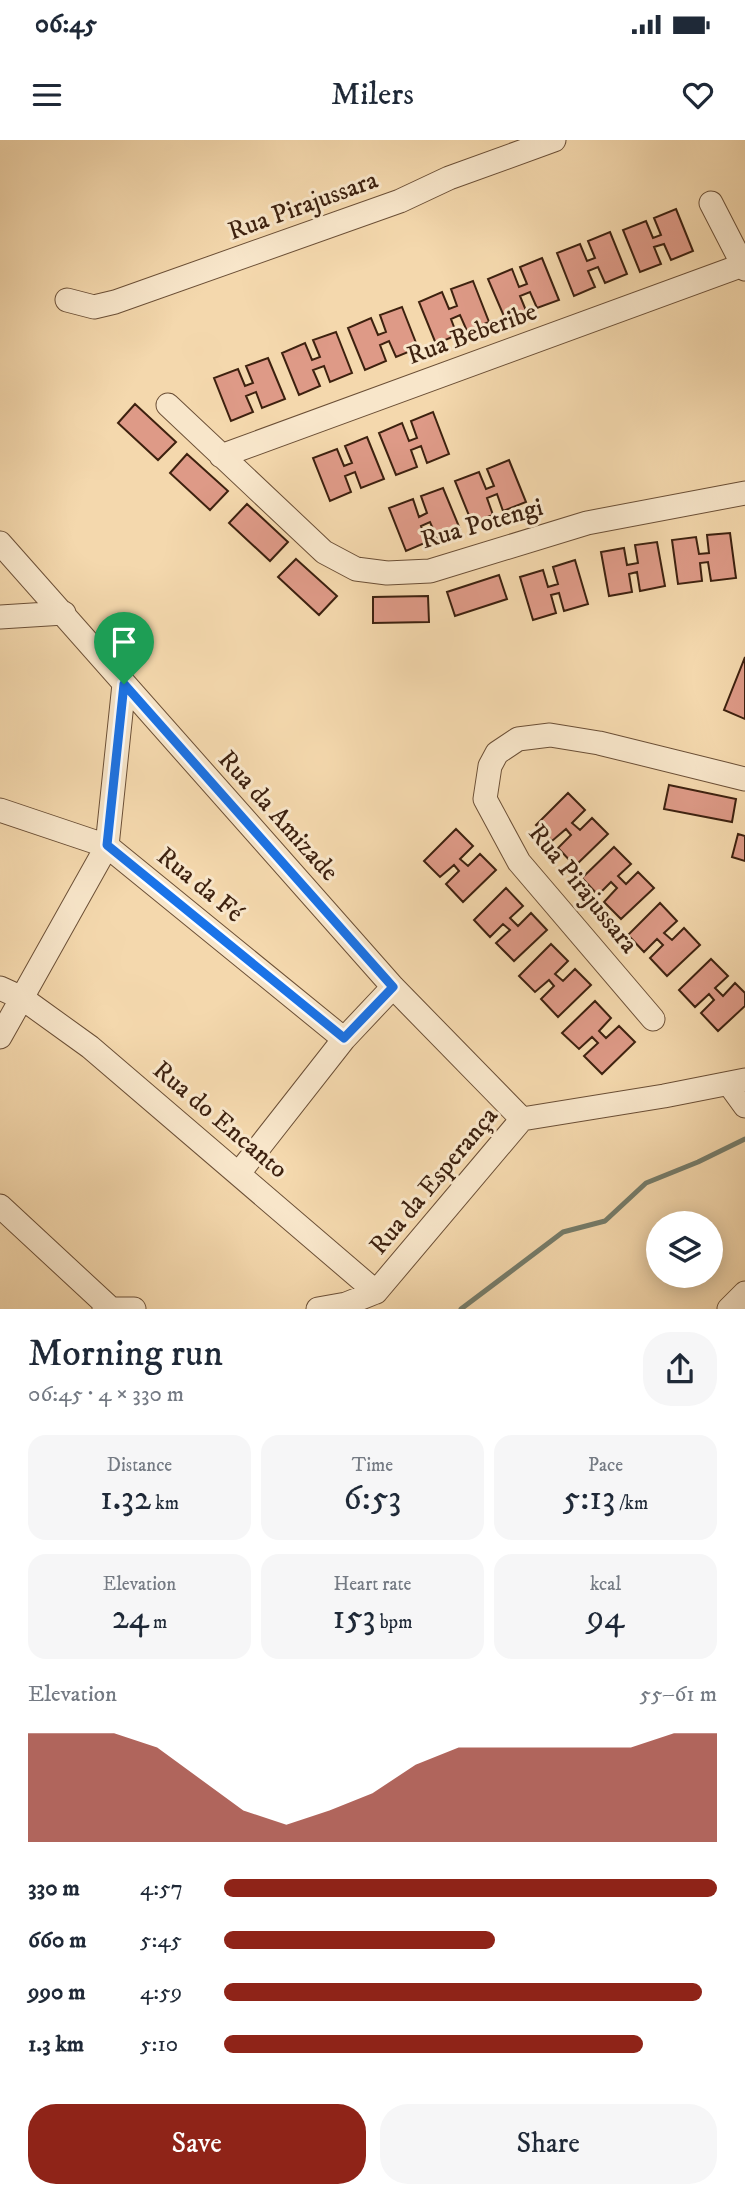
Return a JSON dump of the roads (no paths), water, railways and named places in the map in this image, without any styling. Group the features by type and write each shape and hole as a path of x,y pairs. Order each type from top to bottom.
{"street":[{"name":"Rua Pirajussara","path":"67,300 94,307 115,302 400,201 449,178 554,140"},
{"path":"711,203 744,267"},
{"name":"Rua Beberibe","path":"221,456 744,267"},
{"name":"Rua Potengi","path":"168,405 324,552 356,569 387,573 430,571 587,523 745,493"},
{"name":"Rua da Amizade","path":"0,543 393,987 522,1119"},
{"path":"0,617 64,613"},
{"path":"0,1037 107,845 124,684"},
{"name":"Rua Pirajussara","path":"653,1019 519,862 485,799 490,766 496,753 518,739 550,735 599,743 745,779"},
{"name":"Rua da Fé","path":"0,810 107,845 344,1038"},
{"path":"239,1173 344,1038 393,987"},
{"name":"Rua do Encanto","path":"0,988 22,998 90,1047 376,1292"},
{"path":"737,1082 745,1106"},
{"name":"Rua da Esperança","path":"376,1292 522,1119 664,1097 737,1082"},
{"path":"0,1206 107,1308 134,1309"},
{"path":"318,1309 346,1304 376,1292"},
{"path":"729,1309 745,1293"}],"waterway":[{"path":"461,1309 563,1232 605,1221 646,1183 745,1139"}]}
